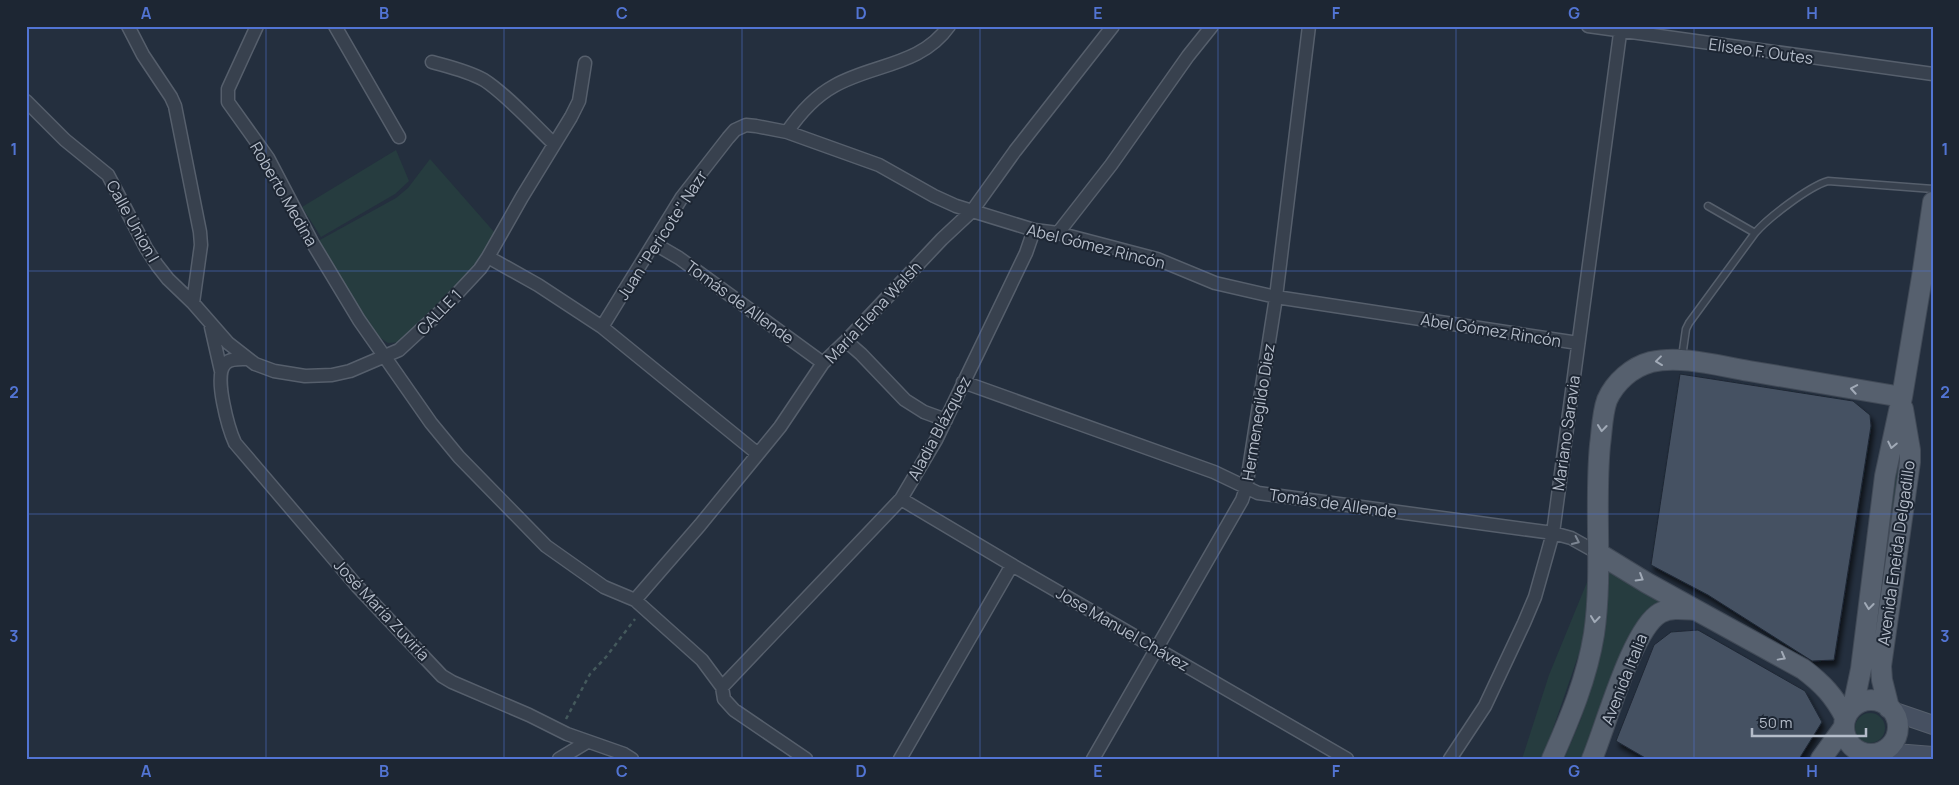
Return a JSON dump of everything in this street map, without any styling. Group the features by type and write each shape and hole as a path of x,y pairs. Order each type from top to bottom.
{"main road":[{"name":"Avenida Eneida Delgadillo","path":"1821,759 1847,717 1861,669 1885,476 1902,397 1933,202"},
{"path":"1552,759 1576,705 1590,658 1597,606 1598,465 1606,402 1613,389 1630,371 1650,362 1672,360 1902,397"},
{"name":"Avenida Eneida Delgadillo","path":"1890,709 1882,680 1881,666 1910,462 1902,397"},
{"path":"1598,553 1803,669 1823,684 1847,717 1848,742 1859,752 1870,755 1932,757"},
{"name":"Avenida Italia","path":"1592,759 1632,652 1644,629 1653,618 1662,612 1671,609 1698,611"},
{"path":"1847,717 1864,701 1871,700 1933,725"},
{"path":"1870,755 1894,742 1898,726 1890,709"}],"street":[{"path":"128,26 143,55 171,97 176,114 200,232 201,245 193,303"},
{"name":"Roberto Medina","path":"257,26 228,88 228,102 268,158 312,242 359,320 432,422 459,457 546,546 604,587 639,604 702,660 722,687 724,699 734,710 806,759"},
{"path":"335,26 399,137"},
{"path":"787,132 816,97 835,85 918,54 942,36 949,26"},
{"name":"María Elena Walsh","path":"639,604 700,525 780,427 823,363 942,239 972,211 1015,150 1114,26"},
{"path":"1058,233 1111,165 1211,26"},
{"name":"Hermenegildo Diez","path":"1093,759 1158,649 1242,500 1246,488 1276,297 1309,26"},
{"name":"Eliseo F. Outes","path":"1588,26 1933,74"},
{"name":"Mariano Saravia","path":"1450,759 1485,706 1524,623 1535,597 1553,533 1620,29"},
{"path":"432,62 467,72 485,81 554,144"},
{"name":"CALLE 1","path":"193,303 228,343 247,359 274,371 305,376 332,375 350,371 399,350 439,313 488,258 571,117 579,100 585,63"},
{"name":"Calle Union I","path":"26,101 60,135 108,174 146,248 168,279 193,303"},
{"name":"Abel Gómez Rincón","path":"746,126 787,132 858,156 879,165 934,196 972,211 1034,230 1058,233 1157,259 1215,283 1276,297 1578,343"},
{"name":"Juan \"Pericote\" Nazr","path":"602,326 655,244 682,197 735,130 746,126"},
{"name":"Aladia Blázquez","path":"722,687 901,498 946,420 1026,253 1034,230"},
{"name":"Tomás de Allende","path":"655,244 679,258 823,363"},
{"path":"488,258 538,285 602,326 758,454"},
{"name":"José María Zuviría","path":"209,322 221,371 224,414 235,444 357,586 442,676 558,730 624,754 632,759"},
{"path":"846,341 905,400 924,412 946,420"},
{"path":"221,371 224,364 229,361 247,359"},
{"name":"Tomás de Allende","path":"963,382 1214,472 1258,493 1553,533 1571,538 1598,553"},
{"name":"Jose Manuel Chávez","path":"901,498 1012,565 1347,759"},
{"path":"900,759 1012,565"},
{"path":"559,759 565,753 587,742"}],"lane":[{"path":"1681,361 1686,329 1689,323 1755,233 1762,225 1820,183 1828,181 1933,189"},
{"path":"1708,206 1755,233"}],"path":[{"path":"558,730 565,721 590,674 606,657 639,604"}],"green space":[{"path":"396,150 409,181 395,194 321,237 302,207"},
{"path":"430,159 495,233 477,262 439,306 401,342 388,343 373,333 318,241 396,198 408,188"},
{"path":"1897,463 1902,464 1876,649 1871,648"},
{"path":"1606,569 1669,604 1584,759 1564,759 1581,719 1604,636"},
{"path":"1592,570 1585,636 1547,746 1540,759 1522,759 1549,675"},
{"path":"1870,713 1881,717 1885,728 1881,739 1870,743 1859,739 1855,728 1859,717"}],"building":[{"path":"1680,374 1853,401 1870,415 1871,426 1834,660 1812,661 1708,595 1651,565"},
{"path":"1698,630 1805,691 1822,722 1799,759 1647,759 1616,741 1654,645 1671,632"}]}
